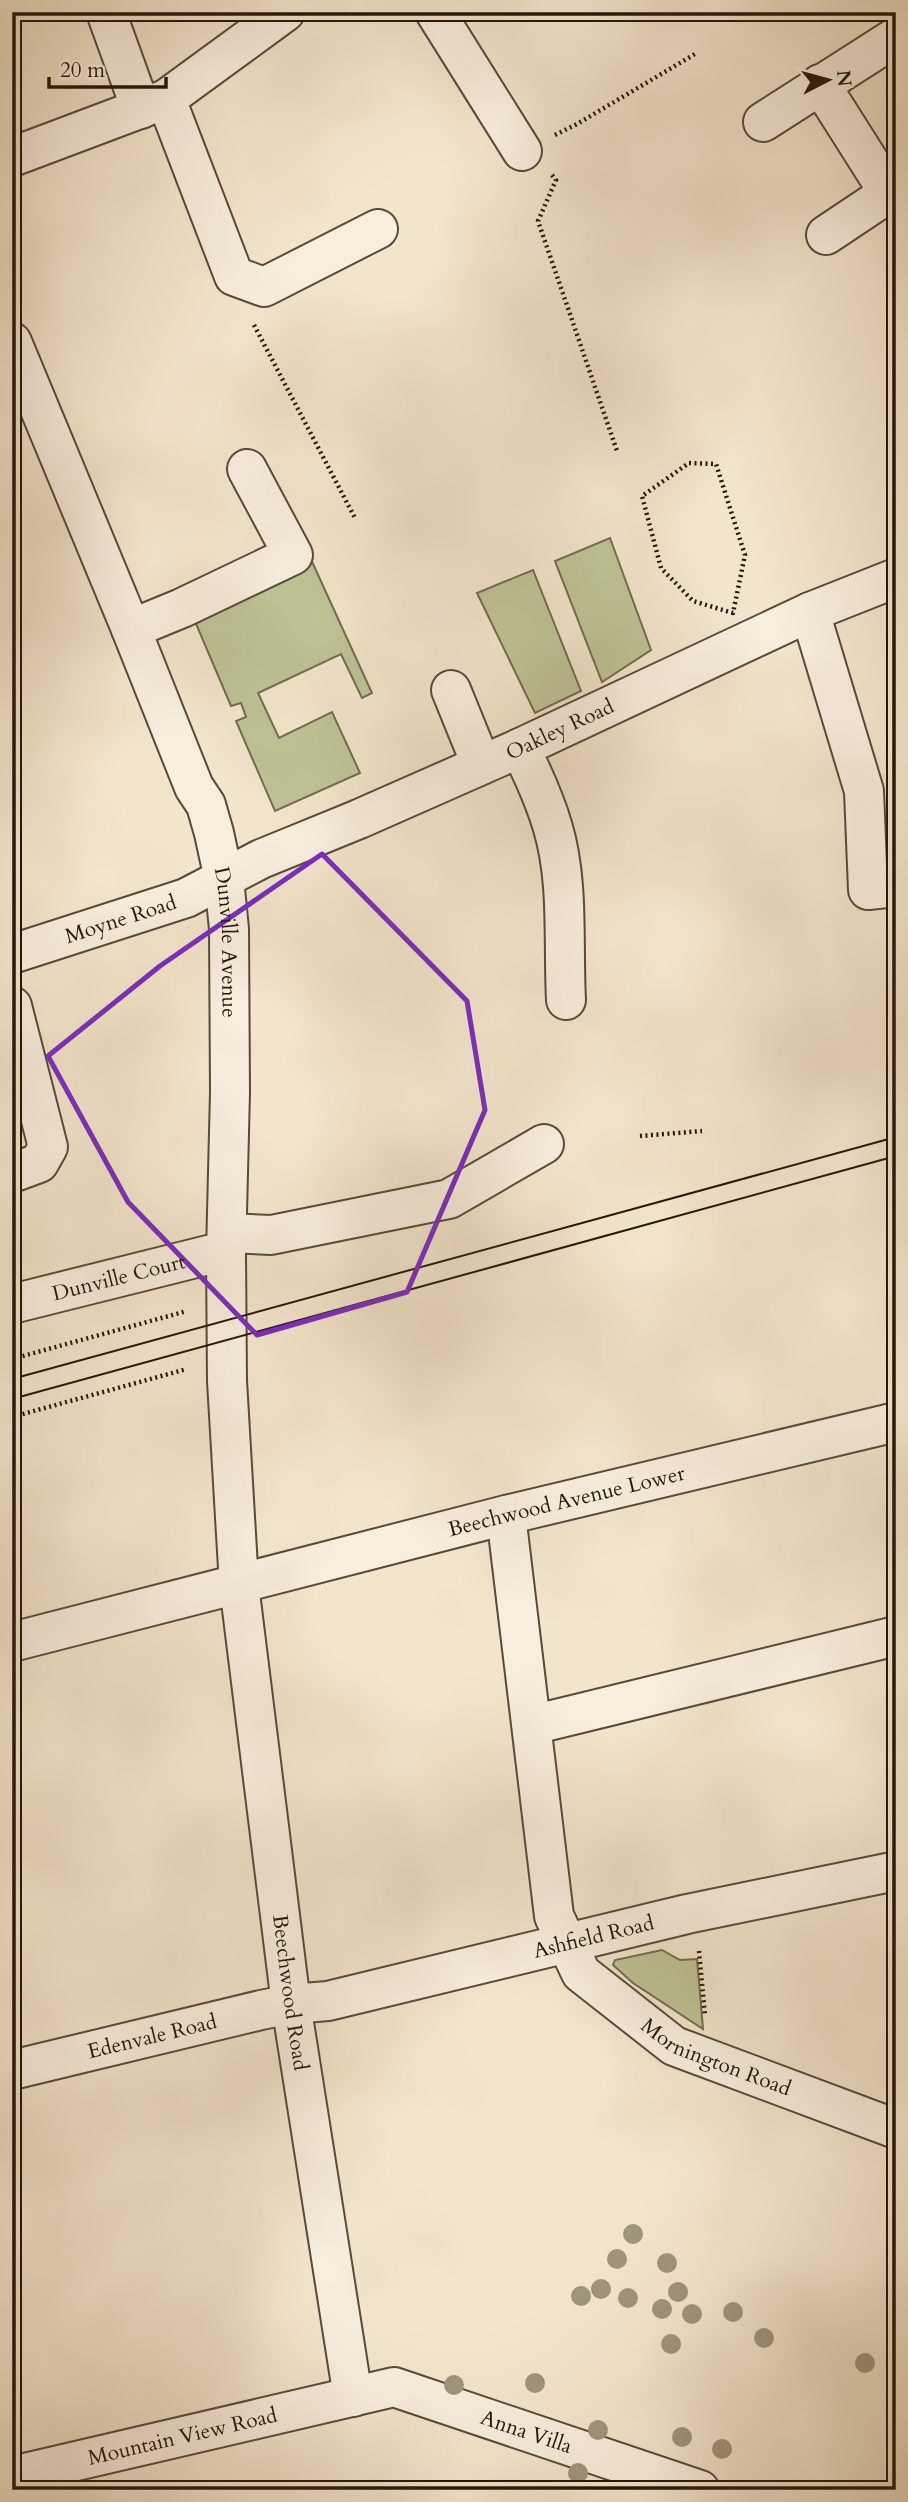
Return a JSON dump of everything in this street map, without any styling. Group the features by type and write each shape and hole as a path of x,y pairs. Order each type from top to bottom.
{"street":[{"path":"106,12 154,104 234,276 264,287 378,229"},
{"path":"12,157 154,104 285,12"},
{"path":"435,12 536,161"},
{"path":"763,122 896,37"},
{"path":"820,84 889,193 826,235"},
{"name":"Dunville Avenue","path":"12,342 26,410 131,629 194,787 206,805 224,879 231,966 227,1243 228,1421 239,1585"},
{"path":"131,629 293,555 247,469"},
{"name":"Oakley Road","path":"224,879 261,859 520,748 742,626 810,612 896,578"},
{"path":"810,612 864,790 868,890 896,887"},
{"path":"451,690 477,754 479,766"},
{"path":"520,748 538,783 554,831 563,888 566,1000"},
{"name":"Moyne Road","path":"12,954 186,898 224,879"},
{"path":"12,1006 48,1147 39,1163 12,1173"},
{"name":"Dunville Court","path":"12,1304 198,1258 227,1243 449,1199 544,1144"},
{"name":"Beechwood Avenue Lower","path":"12,1642 506,1515 896,1422"},
{"name":"Mornington Road","path":"506,1515 554,1916 580,1973 674,2046 896,2129"},
{"name":"Beechwood Road","path":"239,1585 291,2004 353,2397"},
{"path":"532,1725 896,1636"},
{"name":"Ashfield Road","path":"291,2004 328,2001 568,1945 687,1914 896,1871"},
{"name":"Edenvale Road","path":"12,2070 291,2004"},
{"name":"Anna Villa","path":"353,2397 394,2387 700,2490"},
{"name":"Mountain View Road","path":"12,2476 85,2475 353,2397"}],"path":[{"path":"577,124 695,54"},
{"path":"536,161 556,180 538,221 617,451"},
{"path":"249,315 355,518"},
{"path":"689,463 716,464 746,555 742,626 693,601 661,568 642,496 689,463"},
{"path":"640,1136 702,1131"},
{"path":"12,1359 187,1311"},
{"path":"12,1417 187,1369"},
{"path":"699,1950 706,2027"}],"highlighted area":[{"path":"322,854 467,1001 485,1110 407,1292 257,1335 128,1202 48,1056 160,966"}],"green space":[{"path":"610,538 651,650 602,682 555,561"},
{"path":"309,555 372,693 362,698 341,654 258,693 279,738 332,712 360,773 275,811 236,721 246,717 241,703 231,706 191,612"},
{"path":"533,570 581,691 535,713 477,593"},
{"path":"662,1950 680,1960 697,1959 703,2029 633,1983 613,1965 615,1960"}],"tram line":[{"path":"12,1379 896,1137"},
{"path":"12,1399 896,1156"}]}
